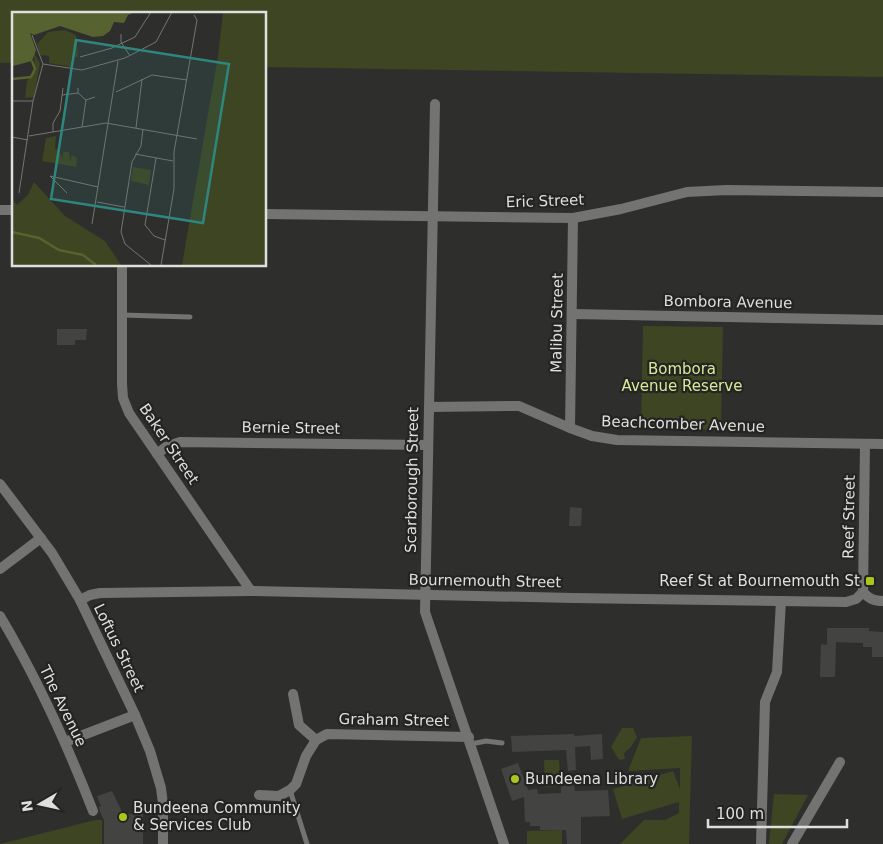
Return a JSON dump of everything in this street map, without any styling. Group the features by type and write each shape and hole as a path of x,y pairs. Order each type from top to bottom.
{"street":[{"name":"Scarborough Street","path":"435,104 426,612 504,844"},
{"name":"Eric Street","path":"266,214 573,218 621,209 687,192 726,190 883,192"},
{"name":"Malibu Street","path":"570,428 573,218"},
{"name":"Baker Street","path":"122,266 123,398 128,413 251,590"},
{"name":"Bombora Avenue","path":"572,314 883,320"},
{"name":"Beachcomber Avenue","path":"429,407 519,406 592,436 616,440 883,444"},
{"name":"Bernie Street","path":"157,454 166,446 180,442 428,445"},
{"name":"Reef Street","path":"863,592 865,444"},
{"name":"Loftus Street","path":"0,484 41,538 80,600 135,715 150,751 161,788 164,813 163,844"},
{"path":"0,569 41,538"},
{"name":"Bournemouth Street","path":"80,600 100,593 251,590 846,602 856,598 863,592"},
{"path":"863,592 867,597 876,601 883,601"},
{"path":"761,844 765,702 776,672 780,601"},
{"name":"The Avenue","path":"0,616 16,642 65,742 94,811"},
{"path":"259,795 280,796 290,790 296,784 306,756 316,740 299,725 293,694"},
{"path":"65,742 135,715"},
{"name":"Graham Street","path":"316,740 326,734 470,740"},
{"path":"792,844 840,762"}],"lane":[{"path":"122,314 190,317"},
{"path":"470,740 502,743"},
{"path":"290,790 307,844"}],"green space":[{"path":"0,0 883,0 883,77 266,67 266,12 12,12 12,63 0,63"},
{"name":"Bombora Avenue Reserve","path":"643,326 723,327 721,430 641,428"},
{"path":"622,728 633,728 637,737 631,747 624,753 625,759 619,760 611,747"},
{"path":"692,736 689,844 620,844 644,820 665,820 679,813 679,802 622,819 613,789 673,771 680,789 680,768 628,771 641,738"},
{"path":"544,760 559,760 561,786 545,787"},
{"path":"774,794 808,795 782,844 769,844"},
{"path":"95,820 102,820 102,844 0,844"},
{"path":"562,830 562,844 527,844 527,831"}],"building":[{"path":"57,329 87,329 86,340 75,340 75,345 57,345"},
{"path":"570,507 582,508 581,526 569,526"},
{"path":"827,628 869,628 869,631 883,632 883,657 872,657 872,647 863,647 863,643 836,642 835,677 820,677 821,644 827,645"},
{"path":"574,734 574,736 602,734 603,759 591,760 590,746 575,747 576,770 568,771 566,750 512,752 511,736"},
{"path":"518,763 528,790 537,789 538,794 561,793 561,786 574,785 575,791 608,790 610,816 581,817 581,844 567,844 566,830 540,830 540,826 530,826 530,822 525,822 524,797 512,801 501,769"},
{"name":"Bundeena Community & Services Club","path":"112,791 123,814 143,814 143,844 104,844 104,820 100,812 99,807 101,806 97,796"}],"place":[{"name":"Reef St at Bournemouth St","path":"870,581"},
{"name":"Bundeena Library","path":"515,779"},
{"name":"Bundeena Community & Services Club","path":"123,817"}]}
